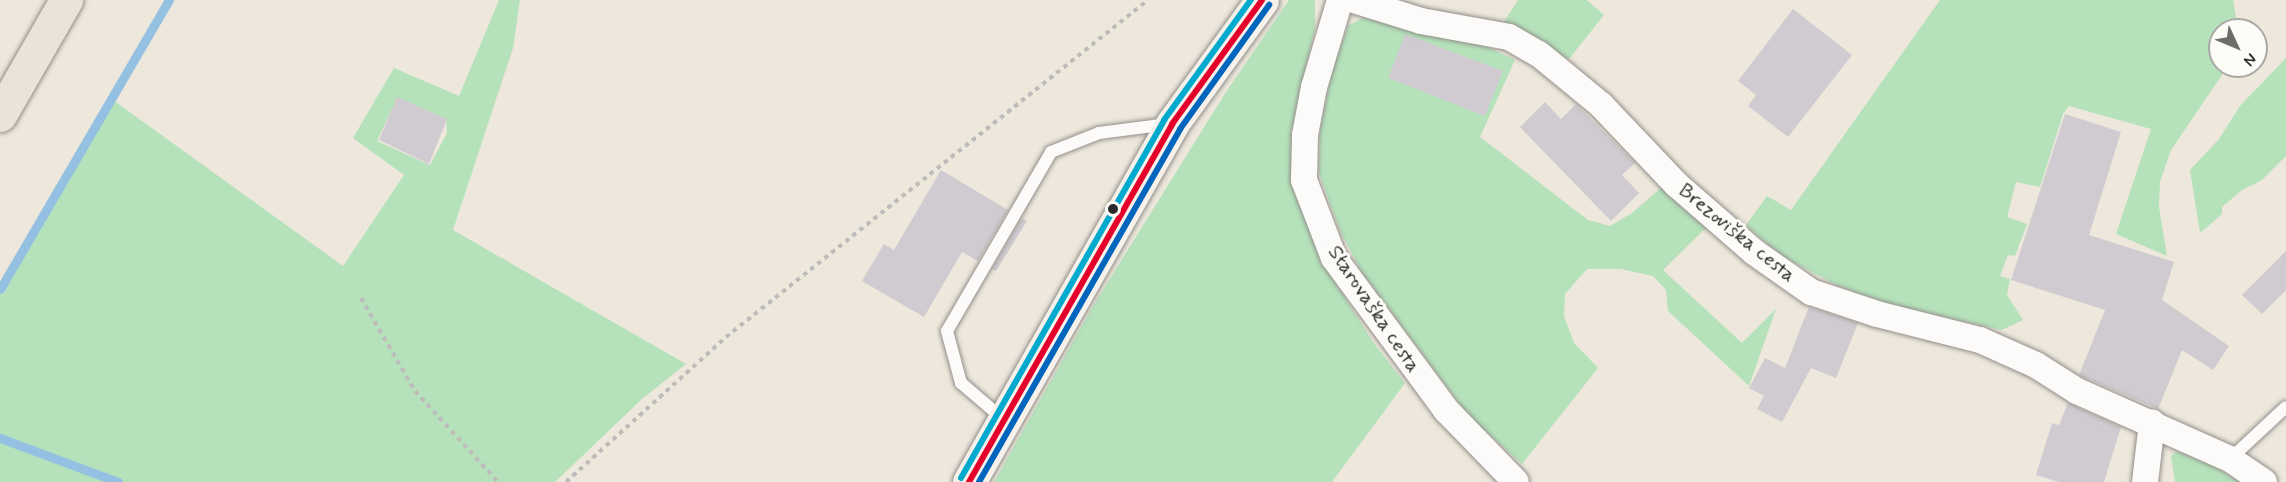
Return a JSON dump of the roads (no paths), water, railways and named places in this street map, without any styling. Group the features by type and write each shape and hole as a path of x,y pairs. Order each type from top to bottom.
{"highway":[{"path":"0,115 66,0"}],"main road":[{"path":"969,482 1002,418 1172,124 1262,0"}],"street":[{"name":"Starovaška cesta","path":"1340,0 1314,87 1305,135 1304,180 1334,258 1446,410 1516,482"},
{"name":"Brezoviška cesta","path":"1354,0 1421,21 1509,38 1539,54 1601,105 1686,193 1754,252 1811,292 1877,314 1980,340 2036,365 2077,391 2152,422 2230,459 2264,482"},
{"path":"2145,482 2152,422"}],"lane":[{"path":"1002,418 961,383 947,331 958,311 1051,152 1099,133 1172,124"},
{"path":"2230,459 2286,407"}],"waterway":[{"path":"0,289 169,0"},
{"path":"0,438 118,482"}]}
